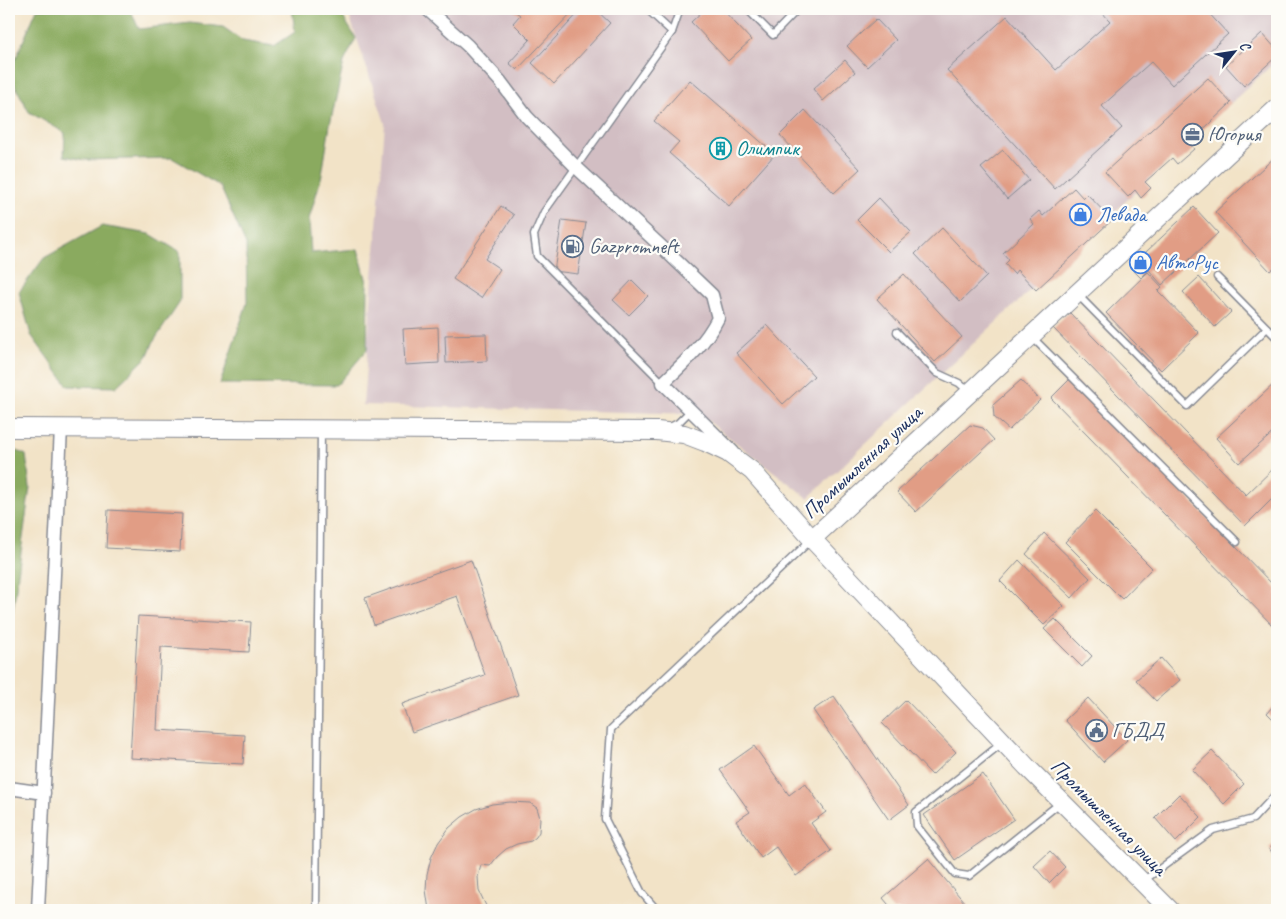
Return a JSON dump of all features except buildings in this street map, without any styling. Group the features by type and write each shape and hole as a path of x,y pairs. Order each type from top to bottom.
{"main road":[{"name":"Промышленная улица","path":"1170,910 1004,742 812,539 1277,108"},
{"path":"9,428 657,431 684,434 728,453 752,471 812,539"}],"street":[{"path":"427,9 468,46 527,117 576,167 712,295 718,318 710,332 689,358 663,383 752,471"},
{"path":"38,910 61,428"},
{"path":"9,788 44,793"}],"lane":[{"path":"647,9 672,32"},
{"path":"663,383 537,256 534,236 544,212 672,32 680,9"},
{"path":"747,9 773,35 798,9"},
{"path":"1218,278 1277,338"},
{"path":"1077,293 1187,406 1267,328"},
{"path":"898,332 937,373 959,383 969,392"},
{"path":"1031,336 1237,542"},
{"path":"657,431 672,427 691,410"},
{"path":"316,910 321,429"},
{"path":"657,910 642,893 605,819 611,729 812,539"},
{"path":"1004,742 916,812 918,826 955,874 969,876 1062,802"},
{"path":"1142,882 1213,830 1252,820 1277,793"}],"shaded area":[{"path":"347,9 1277,9 1277,60 808,498 699,414 363,405 385,123"}],"green space":[{"path":"37,9 130,9 139,29 190,23 223,27 243,41 274,46 295,32 292,9 338,9 356,38 344,62 330,125 322,175 309,219 311,253 358,249 368,286 367,350 337,385 220,384 247,303 246,245 220,186 172,158 85,160 64,156 65,133 29,112 9,74"},
{"path":"102,226 150,234 180,252 180,302 154,341 147,357 116,387 68,386 31,335 19,292 44,258"},
{"path":"9,447 26,455 30,487 11,625 9,665"}],"place":[{"name":"Югория","path":"1192,134"},
{"name":"Олимпик","path":"720,148"},
{"name":"Левада","path":"1081,214"},
{"name":"Gazpromneft","path":"573,246"},
{"name":"АвтоРус","path":"1140,262"},
{"name":"ГБДД","path":"1096,730"}]}
